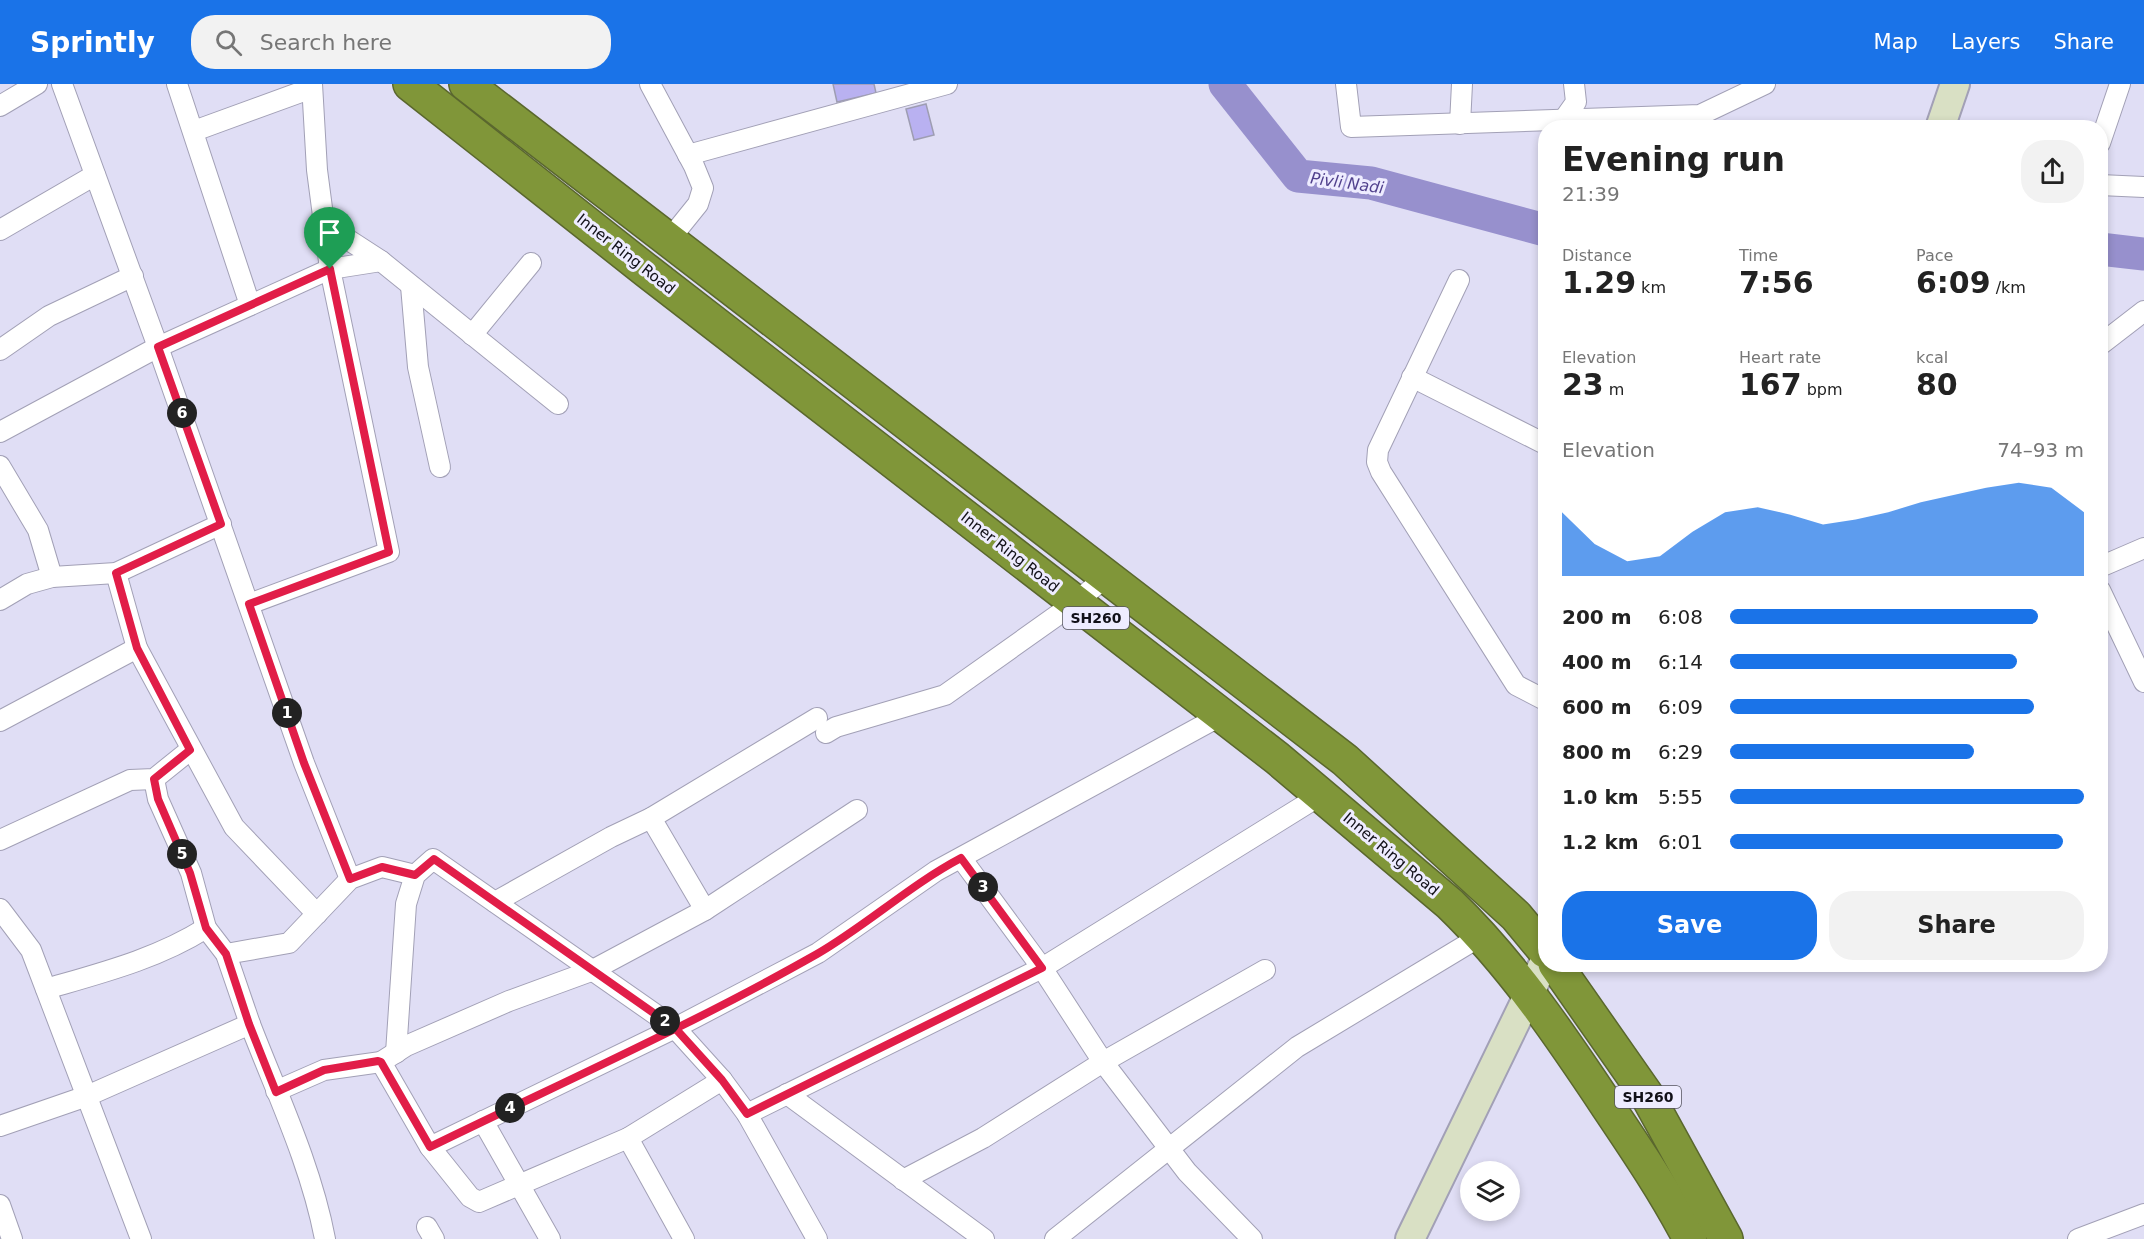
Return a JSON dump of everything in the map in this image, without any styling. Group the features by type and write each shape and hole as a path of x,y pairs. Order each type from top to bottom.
{"highway":[{"name":"Inner Ring Road","path":"410,84 647,272 1222,715 1450,904 1481,936 1552,1023 1655,1178 1690,1239"},
{"name":"SH260","path":"466,84 1345,760 1516,916 1538,943"},
{"name":"SH260","path":"1561,972 1648,1097 1726,1239"}],"street":[{"path":"0,106 37,84"},
{"path":"62,84 158,347 304,763 350,879"},
{"path":"177,84 250,305"},
{"path":"650,84 688,154 703,188 698,204 669,240"},
{"path":"688,154 889,92 947,84"},
{"path":"1346,84 1351,127 1460,124 1574,106 1700,116 1765,84"},
{"path":"1460,124 1462,84"},
{"path":"1944,120 1955,84"},
{"path":"2108,123 2123,85"},
{"path":"194,131 312,86 330,269 389,552 249,604"},
{"path":"0,230 95,175"},
{"path":"2108,186 2144,188"},
{"path":"324,224 381,261 558,404"},
{"path":"0,432 158,347 330,269 381,261"},
{"path":"472,335 531,262"},
{"path":"0,350 49,315 132,276"},
{"path":"1459,280 1378,450 1377,462 1381,472 1516,685 1538,696"},
{"path":"411,286 418,368 440,467"},
{"path":"2108,339 2144,311"},
{"path":"1412,377 1538,440"},
{"path":"0,466 38,530 52,577"},
{"path":"0,600 27,584 52,577 116,573 221,524"},
{"path":"2108,564 2144,548"},
{"path":"116,573 137,648 190,750 234,827 316,914"},
{"path":"495,902 821,725 836,727 945,695 1076,602 1106,577"},
{"path":"2108,607 2144,682"},
{"path":"0,721 137,648"},
{"path":"430,1147 675,1028 818,953 936,871 1222,715"},
{"path":"0,840 130,780 154,779 190,750"},
{"path":"154,779 158,799 190,873 206,928 226,954 249,1024 276,1092 320,1237"},
{"path":"747,1114 1042,968 1321,795"},
{"path":"276,1092 324,1070 388,1058 509,1001 591,971 705,910 856,810"},
{"path":"651,818 705,910"},
{"path":"961,858 1042,968 1102,1062 1187,1172 1252,1239"},
{"path":"722,1080 628,1138 479,1202 475,1200 430,1147 388,1058 406,904 415,875 434,859 675,1028 722,1080 747,1114 817,1239"},
{"path":"226,954 289,943 350,879 382,867 415,875"},
{"path":"0,909 31,950 141,1239"},
{"path":"46,988 112,970 177,946 206,928"},
{"path":"1055,1239 1297,1047 1481,936"},
{"path":"903,1180 983,1138 1102,1062 1265,970"},
{"path":"1410,1239 1540,972"},
{"path":"0,1126 87,1095 249,1024"},
{"path":"787,1094 984,1239"},
{"path":"483,1121 550,1239"},
{"path":"628,1138 684,1239"},
{"path":"0,1205 12,1239"},
{"path":"2078,1239 2144,1214"}],"building":[{"path":"833,84 874,84 876,93 837,102"},
{"path":"926,104 934,135 914,140 906,109"}],"waterway":[{"name":"Pivli Nadi","path":"1225,84 1298,176 1371,183 1538,228"},
{"name":"Pivli Nadi","path":"2108,250 2144,254"}],"route":[{"path":"330,269 158,347 221,524 116,573 137,648 190,750 154,779 158,799 190,873 206,928 226,954 249,1024 276,1092 324,1070 381,1062 430,1147 675,1028 818,953 936,871 961,858 1042,968 747,1114 722,1080 675,1028 434,859 415,875 382,867 350,879 304,763 249,604 389,552 330,269"}]}
